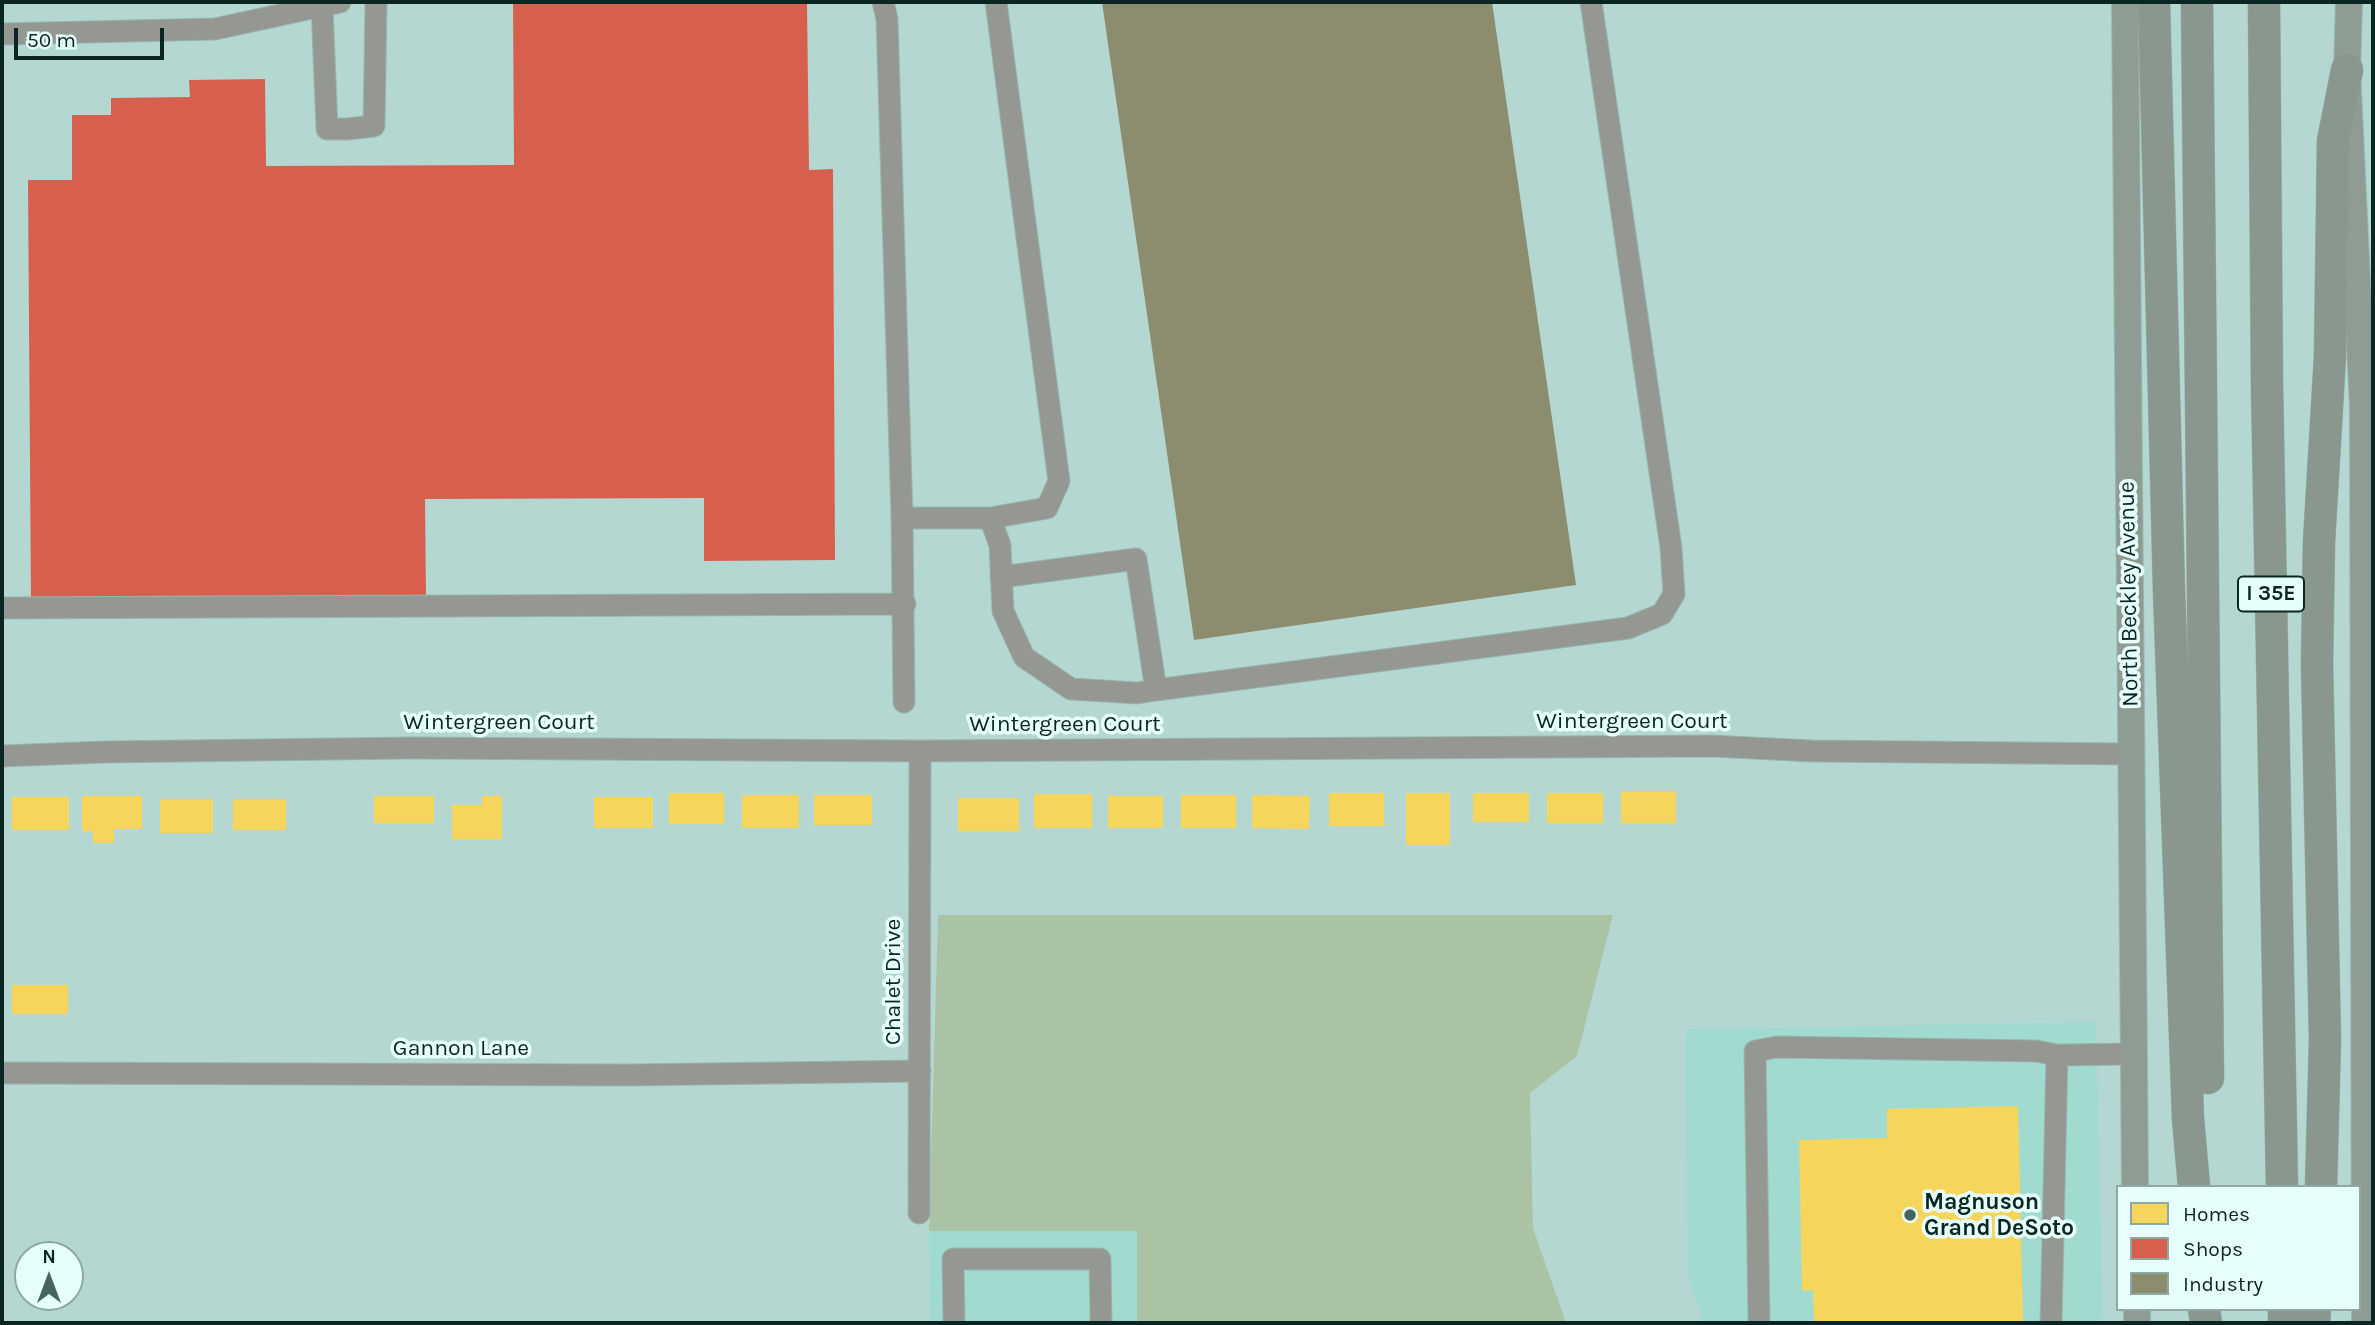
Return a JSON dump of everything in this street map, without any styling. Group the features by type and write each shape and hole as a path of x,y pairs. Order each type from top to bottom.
{"highway":[{"path":"2154,2 2170,618 2188,1118 2194,1185"},
{"path":"2197,2 2209,1185"},
{"name":"I 35E","path":"2264,2 2267,399 2282,1185"},
{"path":"2321,1185 2325,1040 2317,664 2319,542 2331,343 2333,141 2347,70"}],"main road":[{"name":"North Beckley Avenue","path":"2125,2 2129,754 2135,1185"},
{"path":"2349,2 2347,70 2368,474 2368,1310"}],"street":[{"path":"2,34 215,29 331,4 327,129 347,130 373,127 376,2"},
{"path":"883,2 887,19 905,604 904,702"},
{"path":"902,518 990,518 1048,508 1059,481 996,2"},
{"path":"990,518 1000,545 1003,611 1024,657 1071,689 1137,692 1156,690 1628,628 1662,614 1675,594 1671,548 1591,2"},
{"path":"1001,577 1136,559 1156,690"},
{"path":"2,608 905,604"},
{"name":"Wintergreen Court","path":"2,757 106,752 410,748 920,751 1712,746 1812,751 2129,754"},
{"name":"Chalet Drive","path":"919,1213 920,751"},
{"path":"1759,1323 1755,1051 1791,1047 2044,1052 2057,1055 2133,1054"},
{"path":"2050,1323 2057,1055"},
{"name":"Gannon Lane","path":"2,1073 629,1075 919,1071"},
{"path":"954,1323 953,1259 1100,1259 1101,1323"}],"shaded area":[{"path":"938,915 1613,915 1577,1056 1530,1093 1533,1228 1566,1323 1137,1323 1137,1231 929,1231"},
{"path":"2096,1022 2103,1323 1704,1323 1688,1274 1686,1029"},
{"path":"929,1231 1137,1231 1137,1323 930,1323"}],"building: Homes":[{"path":"1621,791 1676,791 1676,823 1621,823"},
{"path":"669,793 724,793 724,824 669,824"},
{"path":"1329,793 1384,793 1384,826 1329,826"},
{"path":"1406,793 1450,793 1450,845 1406,845"},
{"path":"1473,793 1529,793 1529,822 1473,822"},
{"path":"1547,793 1603,793 1603,823 1547,823"},
{"path":"1034,794 1092,794 1092,828 1034,828"},
{"path":"742,795 799,795 799,828 742,828"},
{"path":"814,795 872,795 872,825 814,825"},
{"path":"1181,795 1236,795 1236,828 1181,828"},
{"path":"1252,795 1310,796 1309,829 1252,828"},
{"path":"82,796 142,796 142,829 114,829 114,843 93,843 93,831 82,831"},
{"path":"374,796 434,796 434,823 374,823"},
{"path":"482,796 502,796 502,839 452,839 452,805 482,805"},
{"path":"1108,796 1163,796 1163,828 1108,828"},
{"path":"12,797 69,797 69,830 12,830"},
{"path":"594,797 653,797 653,828 594,828"},
{"path":"958,798 1019,798 1019,831 958,831"},
{"path":"160,799 213,799 213,833 160,833"},
{"path":"233,799 286,799 286,830 233,830"},
{"path":"12,985 68,985 68,1014 12,1014"},
{"name":"Magnuson Grand DeSoto","path":"2018,1106 2023,1323 1814,1323 1813,1290 1802,1291 1799,1140 1887,1138 1887,1109"}],"building: Shops":[{"path":"513,2 807,2 809,170 833,169 835,560 704,561 704,498 425,499 426,599 31,602 28,180 72,180 72,115 111,115 111,98 190,97 189,80 265,79 266,166 514,165"}],"building: Industry":[{"path":"1102,2 1492,2 1576,585 1194,640"}],"place":[{"name":"Magnuson Grand DeSoto","path":"1910,1215"}]}
